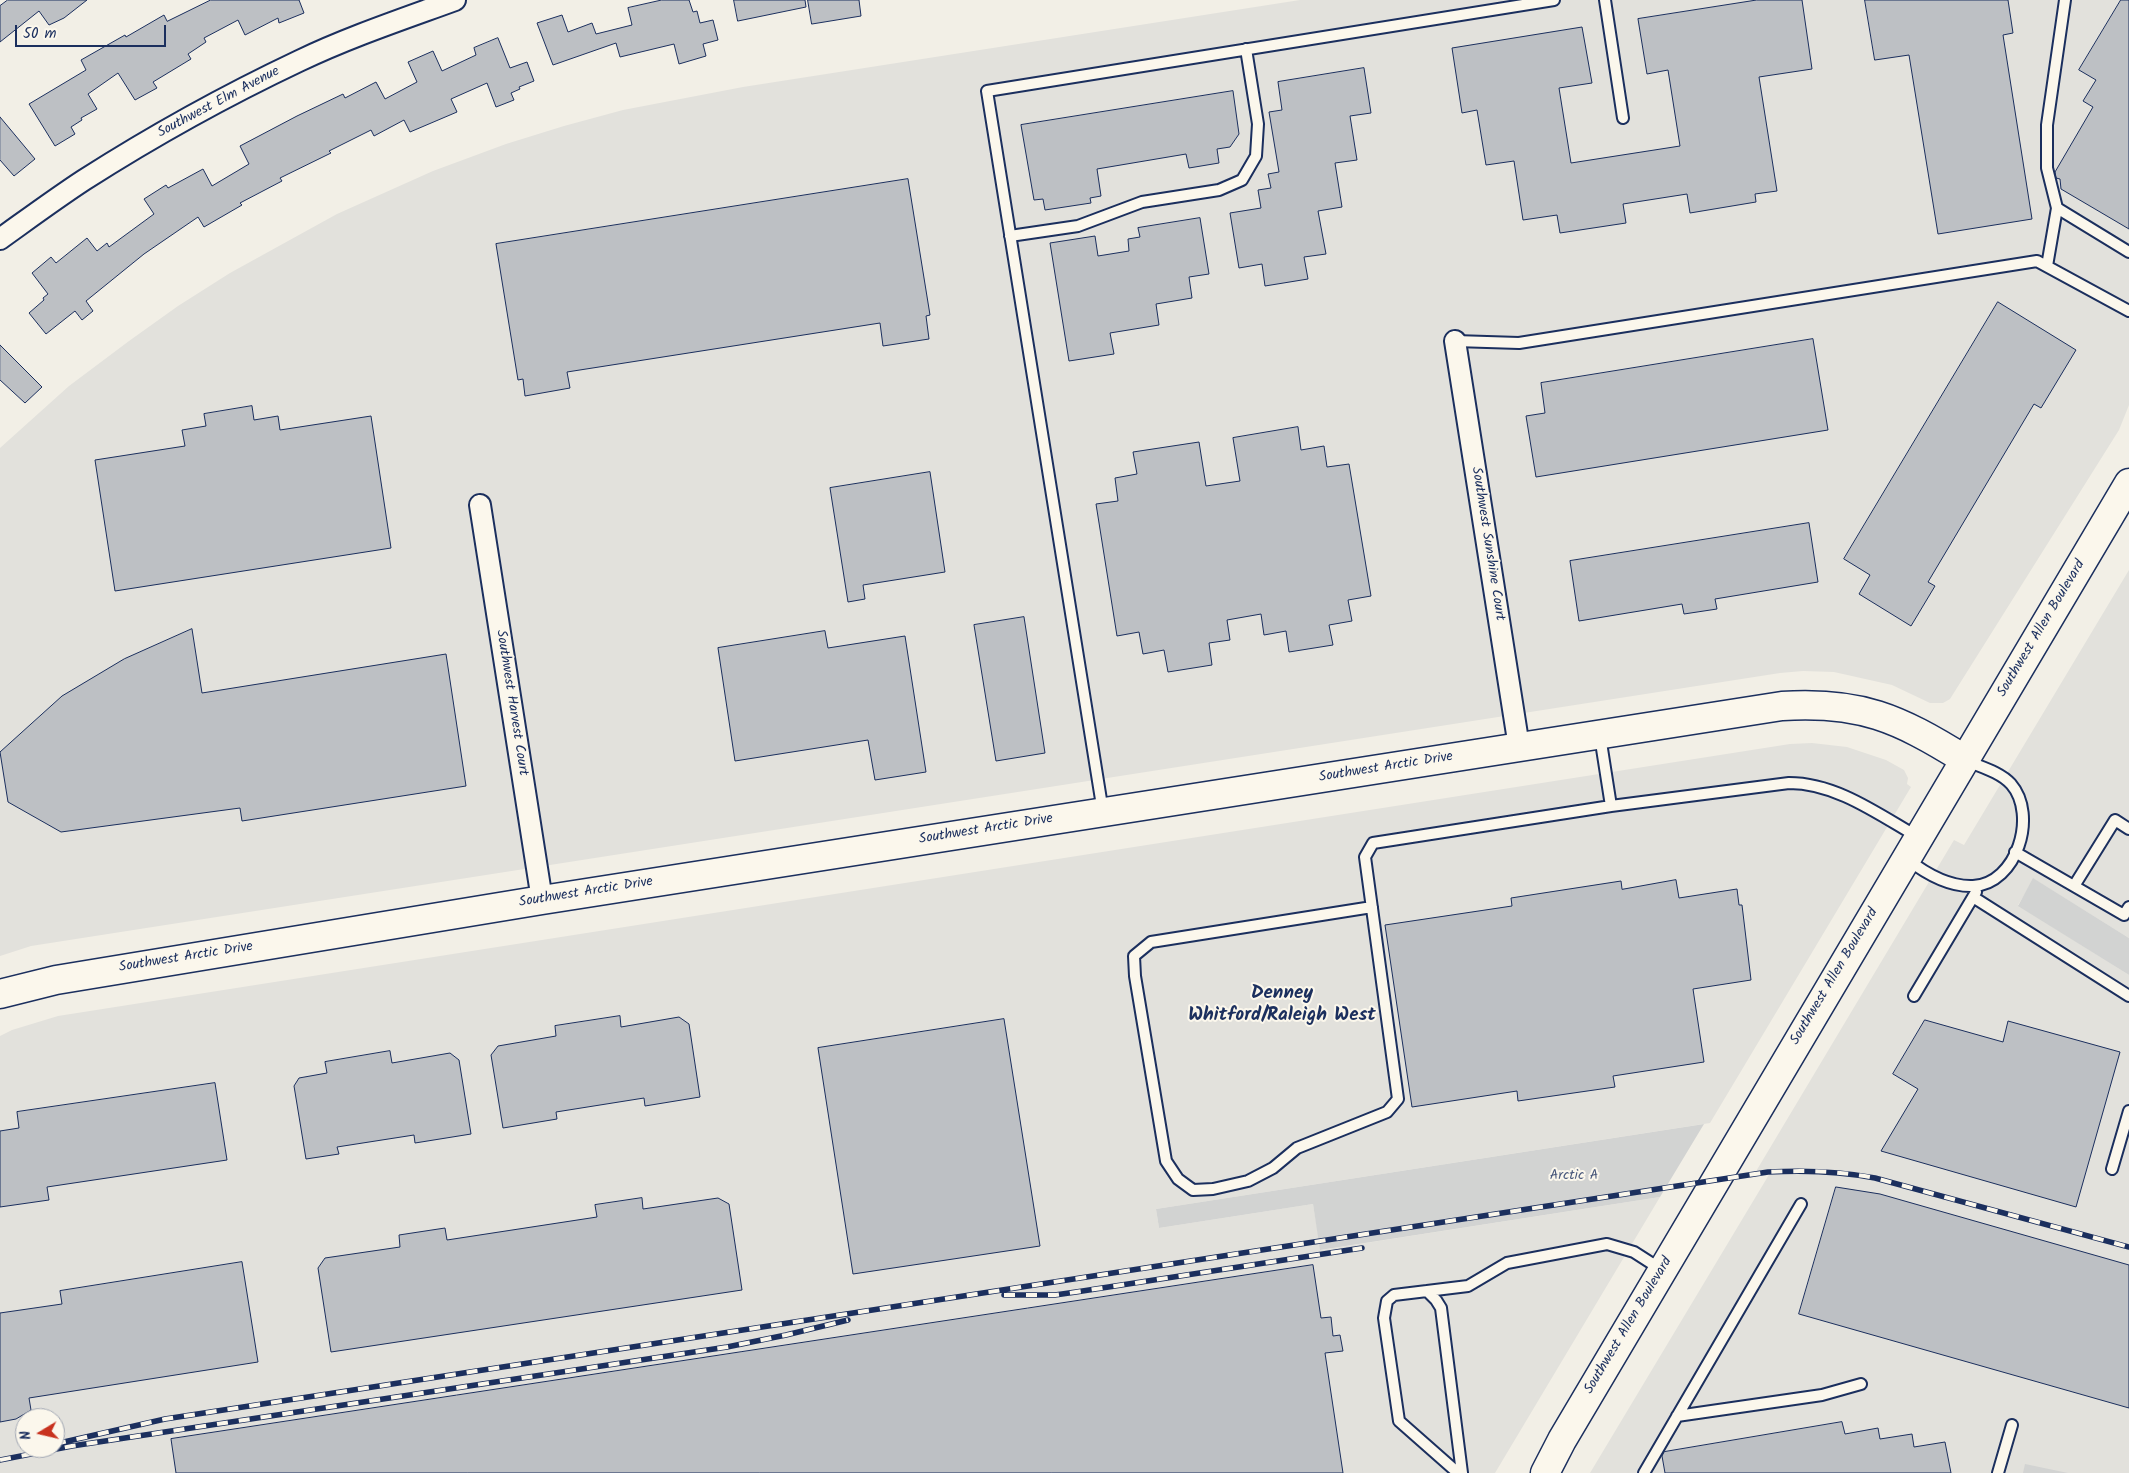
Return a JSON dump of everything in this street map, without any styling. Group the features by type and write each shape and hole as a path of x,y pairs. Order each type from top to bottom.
{"street":[{"name":"Southwest Elm Avenue","path":"0,239 90,176 154,137 209,107 299,61 356,37 455,0"},
{"name":"Southwest Sunshine Court","path":"1456,341 1519,748"},
{"name":"Southwest Allen Boulevard","path":"1545,1473 1562,1440 1662,1270 2129,484"},
{"name":"Southwest Harvest Court","path":"480,505 542,900"},
{"name":"Southwest Arctic Drive","path":"0,994 56,980 542,900 1782,706 1831,705 1873,712 1930,738 1964,759"}],"lane":[{"path":"1103,812 987,91 1554,0"},
{"path":"1605,0 1623,118"},
{"path":"2048,266 2057,208 2047,168 2048,124 2065,0"},
{"path":"1010,236 1078,226 1142,202 1219,190 1242,180 1256,156 1258,124 1246,49"},
{"path":"2057,208 2129,252"},
{"path":"1456,341 1519,343 2038,261 2129,311"},
{"path":"1599,735 1611,806"},
{"path":"1372,907 1151,942 1134,956 1135,976 1166,1161 1178,1179 1193,1190 1213,1189 1248,1181 1273,1168 1297,1148 1387,1112 1398,1098 1372,907 1365,856 1373,843 1611,806 1789,783 1803,783 1826,788 1880,815 1912,848 1922,870 1946,881 1972,886 1980,885 1994,880 2001,874 2015,852 2023,832 2024,817 2022,803 2016,790 2009,782 1998,774 1964,759"},
{"path":"2074,886 2115,820 2129,828"},
{"path":"2015,852 2074,886 2127,913"},
{"path":"1914,996 1980,885"},
{"path":"1973,897 2129,996"},
{"path":"2112,1169 2129,1111"},
{"path":"1644,1473 1801,1204"},
{"path":"1460,1473 1399,1421 1384,1318 1387,1301 1394,1295 1468,1286 1507,1263 1607,1244 1634,1252 1662,1270"},
{"path":"1427,1291 1441,1308 1460,1473"},
{"path":"1677,1416 1822,1395 1862,1384"},
{"path":"1998,1473 2012,1425"}],"shaded area":[{"path":"1300,0 2129,0 2129,405 2119,430 1950,699 1943,703 1930,703 1892,685 1834,672 1803,671 1780,673 31,946 0,956 0,448 69,386 129,341 178,306 230,273 337,214 433,171 506,144 564,126 623,110 743,87"},
{"path":"2129,570 2129,938 2034,879 2018,905 2129,975 2129,1473 1590,1473 1770,1173 1755,1173 1954,840 1964,845"},
{"path":"1812,743 1847,747 1886,760 1904,770 1908,778 1907,784 1911,787 1710,1123 1156,1209 1159,1228 1313,1204 1321,1250 1660,1197 1495,1473 0,1473 0,1036 12,1030 58,1016 1790,744"}],"green space":[{"path":"2033,878 2129,938 2129,975 2018,906"},
{"name":"Arctic A","path":"1704,1124 1660,1197 1320,1250 1313,1204 1159,1228 1156,1209"},
{"path":"2025,1464 2068,1473 2023,1473"}],"building":[{"path":"8,0 87,0 64,18 49,25 39,11 0,42 0,6"},
{"path":"211,0 299,0 304,13 279,23 278,18 245,35 238,20 204,38 206,42 188,54 191,59 153,82 157,88 135,100 118,73 88,94 97,109 81,118 82,120 71,127 75,134 55,146 29,104 86,70 81,60 164,15 167,21"},
{"path":"662,0 689,0 693,12 697,11 700,23 713,20 718,40 703,44 706,56 679,64 674,44 620,57 616,43 553,65 537,23 562,15 568,32 592,23 596,34 632,25 628,8"},
{"path":"734,0 805,0 806,7 738,21"},
{"path":"808,0 859,0 861,16 812,24"},
{"path":"1757,0 1802,0 1812,69 1759,77 1777,191 1755,194 1756,202 1690,213 1687,194 1623,204 1626,223 1560,233 1557,215 1523,220 1514,161 1486,165 1477,110 1462,113 1452,48 1582,27 1592,83 1559,88 1571,163 1680,146 1668,70 1647,74 1638,19"},
{"path":"1865,0 2008,0 2013,33 2003,35 2032,219 1938,234 1909,55 1875,60"},
{"path":"2121,0 2129,0 2129,229 2061,189 2060,179 2056,178 2055,172 2093,107 2083,101 2096,80 2079,70"},
{"path":"498,38 510,68 527,62 534,81 519,87 520,89 511,93 514,100 496,107 487,83 451,99 457,112 410,132 404,120 374,136 371,130 329,151 331,153 280,178 282,181 240,203 242,205 204,227 198,217 144,254 86,301 93,311 82,320 75,311 46,334 29,313 48,294 32,273 51,257 56,263 87,238 97,251 107,243 109,247 154,214 144,199 166,185 168,188 203,169 212,186 249,164 240,146 297,116 343,94 345,98 376,82 385,99 417,82 408,62 433,51 442,71 476,55 474,48"},
{"path":"1364,68 1371,113 1350,116 1357,160 1335,163 1342,207 1318,211 1326,254 1304,257 1308,279 1265,286 1262,264 1239,268 1230,213 1261,208 1258,190 1271,188 1268,174 1279,172 1269,112 1282,110 1278,82"},
{"path":"1233,91 1239,134 1230,147 1217,149 1219,163 1189,168 1186,154 1097,169 1101,196 1090,198 1091,203 1045,210 1043,199 1034,200 1021,125"},
{"path":"0,117 35,159 14,176 0,160"},
{"path":"908,179 930,315 926,316 929,339 883,346 880,323 567,372 570,388 525,396 523,379 518,380 496,244"},
{"path":"1200,218 1209,274 1189,277 1192,298 1156,304 1159,325 1110,333 1114,354 1069,361 1050,243 1095,236 1098,256 1129,251 1128,239 1140,237 1138,228"},
{"path":"1998,302 2076,350 2041,408 2034,404 1928,582 1935,586 1911,626 1859,594 1870,575 1844,559"},
{"path":"1813,339 1828,430 1536,477 1526,416 1545,413 1541,383"},
{"path":"0,345 42,387 25,403 0,380"},
{"path":"252,406 254,420 278,416 280,430 371,416 391,548 115,591 95,460 185,446 182,430 206,426 204,414"},
{"path":"1298,427 1301,450 1324,446 1327,467 1349,464 1371,596 1348,600 1352,621 1329,625 1333,645 1289,652 1286,631 1264,635 1261,614 1227,620 1230,640 1209,643 1212,665 1168,672 1164,650 1143,654 1139,632 1117,636 1096,504 1118,501 1115,478 1137,474 1133,452 1199,442 1206,486 1240,481 1233,438"},
{"path":"930,472 945,572 863,585 865,599 848,602 830,488"},
{"path":"1809,523 1818,582 1715,599 1717,609 1684,614 1682,604 1579,621 1570,561"},
{"path":"1024,617 1045,753 996,761 974,625"},
{"path":"192,629 202,693 446,654 466,786 242,821 240,808 61,832 8,802 0,752 62,696 124,659"},
{"path":"825,631 828,648 905,636 926,772 875,780 868,740 735,761 718,648"},
{"path":"1676,880 1679,898 1737,889 1739,905 1742,905 1751,980 1693,989 1704,1062 1613,1076 1615,1087 1518,1101 1517,1091 1412,1107 1385,925 1512,906 1511,898 1621,881 1622,889"},
{"path":"620,1016 621,1027 679,1017 689,1024 700,1097 645,1106 644,1098 556,1112 557,1119 503,1128 491,1055 498,1046 556,1036 555,1026"},
{"path":"1004,1019 1040,1246 853,1274 818,1048"},
{"path":"1925,1020 2003,1042 2008,1021 2120,1052 2076,1207 1881,1151 1918,1089 1893,1074"},
{"path":"390,1051 392,1063 450,1053 459,1060 471,1134 415,1143 414,1135 337,1147 339,1154 306,1159 294,1086 299,1078 327,1073 325,1062"},
{"path":"215,1083 227,1160 47,1187 49,1200 0,1207 0,1131 19,1128 17,1112"},
{"path":"1836,1187 1880,1194 2129,1265 2129,1408 1799,1314"},
{"path":"642,1198 643,1209 718,1198 729,1204 742,1290 331,1352 318,1268 325,1258 400,1247 399,1235 445,1228 447,1240 597,1217 595,1205"},
{"path":"242,1262 258,1362 29,1398 31,1408 15,1408 15,1419 0,1422 0,1313 62,1304 60,1291"},
{"path":"1313,1265 1321,1318 1331,1317 1333,1336 1340,1335 1343,1351 1325,1353 1343,1473 176,1473 171,1439"},
{"path":"1842,1422 1845,1434 1878,1428 1880,1439 1912,1434 1914,1447 1945,1442 1951,1473 1665,1473 1662,1456 1664,1452"}],"railway":[{"path":"65,1442 165,1419 1768,1172 1822,1172 1875,1178 2129,1247"},
{"path":"1004,1295 1055,1295 1362,1248"},
{"path":"0,1460 72,1446 727,1347 848,1320"}],"district":[{"name":"Denney Whitford/Raleigh West","path":"1282,1006"}]}
